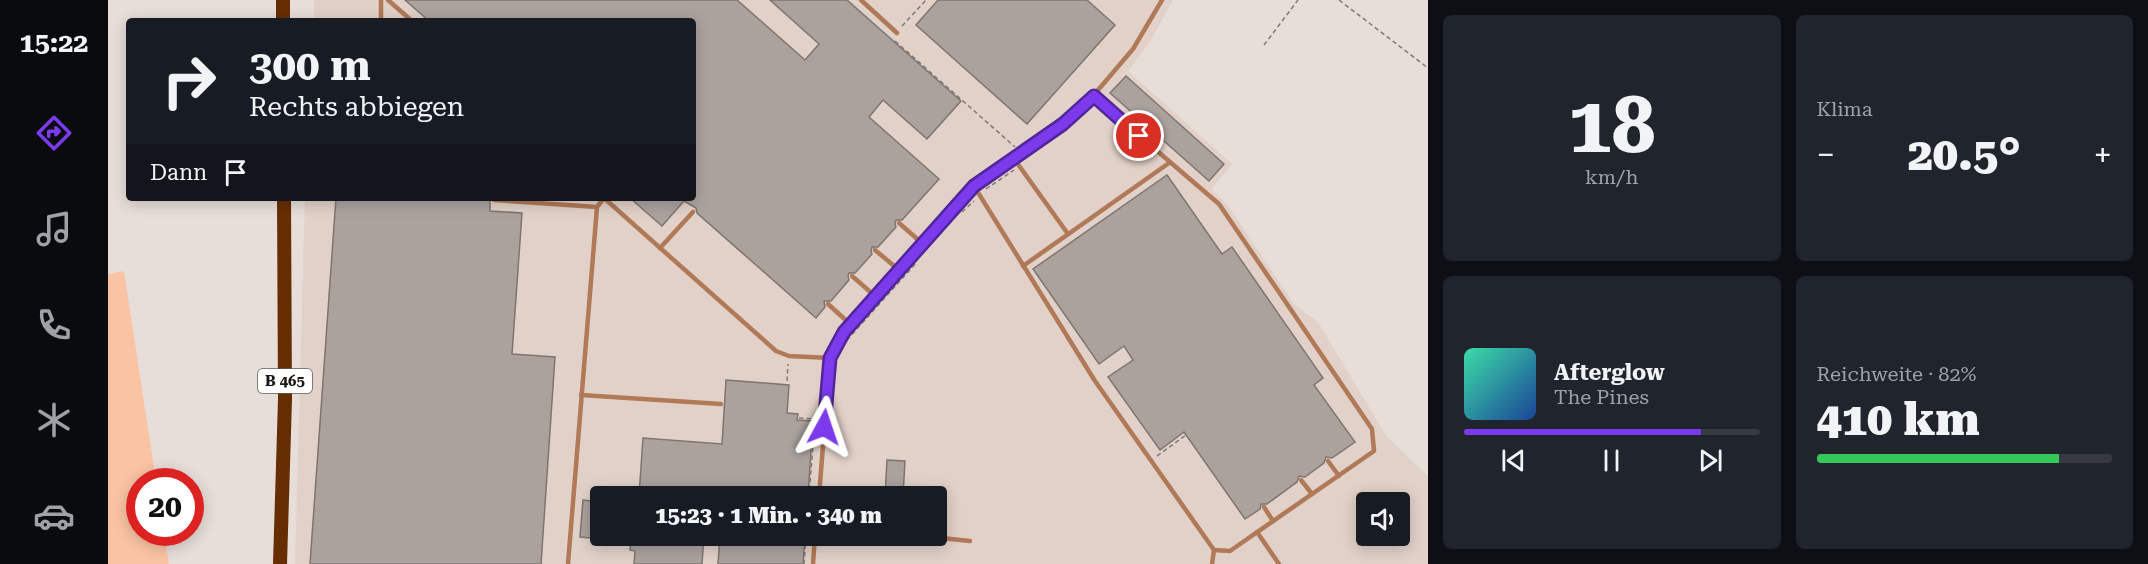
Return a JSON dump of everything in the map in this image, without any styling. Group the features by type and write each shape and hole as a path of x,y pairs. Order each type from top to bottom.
{"main road":[{"path":"283,0 284,18"},
{"name":"B 465","path":"280,564 285,399 284,201"}],"lane":[{"path":"381,0 381,18"},
{"path":"388,0 409,18"},
{"path":"861,0 897,33"},
{"path":"820,486 830,358 844,332 974,186 1015,160 1063,124 1094,96 1133,49 1162,0"},
{"path":"1094,96 1219,204 1372,429 1374,451 1230,551 1214,550"},
{"path":"1015,160 1068,234"},
{"path":"1023,266 1169,163"},
{"path":"974,186 1095,381 1214,550 1212,564"},
{"path":"509,201 597,207"},
{"path":"568,564 597,207 602,201"},
{"path":"607,201 776,351 789,356 830,358"},
{"path":"660,248 693,212"},
{"path":"899,223 923,243"},
{"path":"876,250 899,270"},
{"path":"852,276 875,296"},
{"path":"828,304 850,324"},
{"path":"581,395 721,404"},
{"path":"1328,461 1339,476"},
{"path":"1301,480 1312,494"},
{"path":"1264,507 1274,521"},
{"path":"1257,532 1279,564"},
{"path":"947,539 970,541"},
{"path":"813,564 814,546"}],"path":[{"path":"926,0 892,38 1015,147 1020,156"},
{"path":"1264,45 1298,0"},
{"path":"1339,0 1428,68"},
{"path":"957,216 988,186 1020,166"},
{"path":"787,381 789,356"},
{"path":"799,418 814,419 810,486"},
{"path":"1151,460 1186,435"},
{"path":"804,564 805,546"}],"shaded area":[{"path":"314,0 1173,0 1151,40 1128,71 1232,164 1212,189 1229,207 1294,304 1318,322 1387,437 1428,476 1428,564 295,564 305,201 696,201 696,18 314,18"},
{"path":"124,271 154,468 126,468 126,546 166,546 169,564 108,564 108,274"}],"building":[{"path":"405,0 737,0 805,60 819,44 770,0 847,0 961,101 927,139 883,100 869,117 939,179 902,220 896,220 896,227 878,247 872,247 872,254 855,273 849,273 849,280 831,301 824,301 825,307 816,318 697,213 696,208 684,201 696,201 696,18 426,18"},
{"path":"938,0 1087,0 1115,25 1027,124 916,25"},
{"path":"1126,76 1224,164 1209,181 1110,93"},
{"path":"1167,175 1222,254 1232,247 1323,378 1314,385 1355,442 1332,458 1326,457 1324,463 1305,477 1299,476 1297,482 1267,504 1261,504 1260,509 1245,519 1184,432 1160,450 1108,377 1133,360 1124,346 1099,364 1033,269"},
{"path":"336,201 490,201 490,211 522,213 512,354 555,357 541,564 310,564"},
{"path":"633,201 684,201 662,226"},
{"path":"726,380 789,385 787,413 798,414 797,420 813,421 809,486 640,486 643,438 722,444"},
{"path":"887,460 905,461 904,486 886,486"},
{"path":"583,500 590,501 590,538 580,537"},
{"path":"630,546 703,546 702,564 634,564 635,551 630,550"},
{"path":"719,546 804,546 803,564 718,564"}],"route":[{"path":"824,427 830,358 844,332 974,186 1063,124 1094,96 1139,136"}]}
